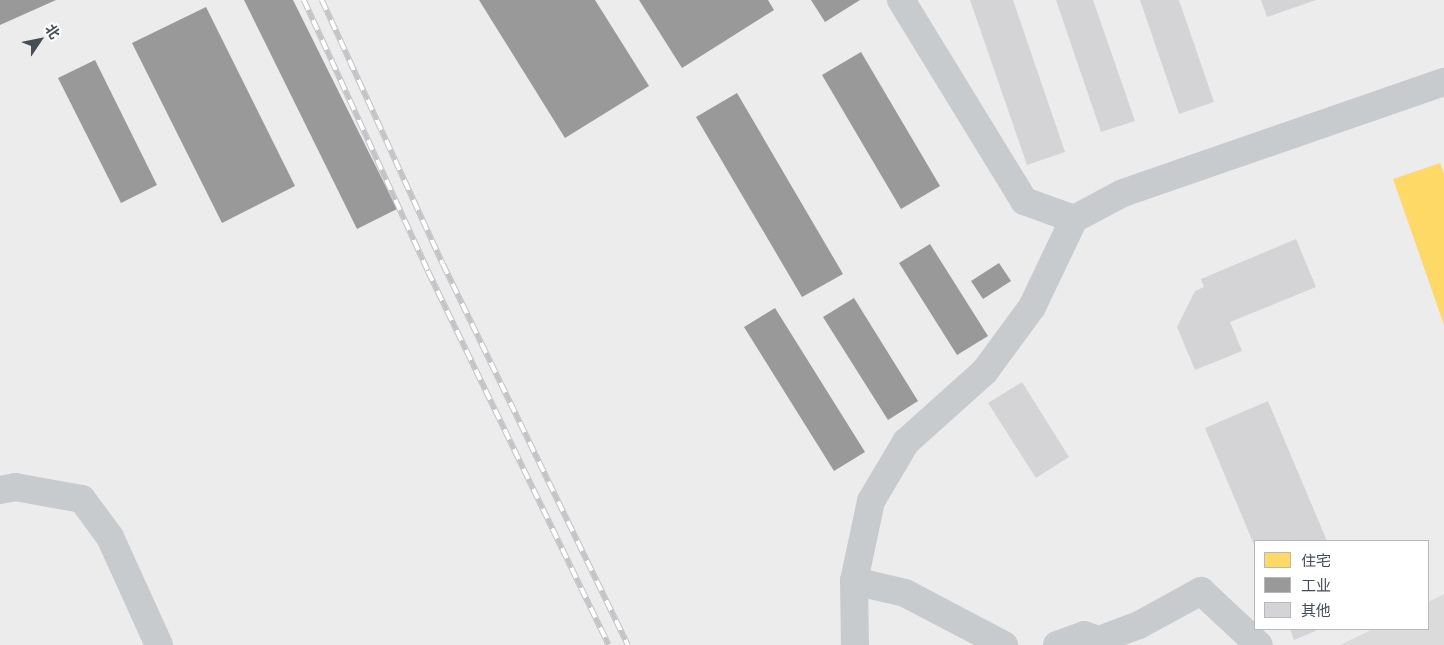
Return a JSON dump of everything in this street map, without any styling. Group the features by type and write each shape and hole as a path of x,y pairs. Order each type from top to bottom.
{"street":[{"path":"901,0 1024,201 1074,218"},
{"path":"854,645 854,581 871,501 901,450 985,371 1032,306 1074,218 1123,193 1444,82"},
{"path":"0,490 15,487 82,499 110,537 159,645"},
{"path":"854,581 905,593 1004,645"},
{"path":"1057,645 1084,635 1099,640 1139,625 1201,591 1259,645"}],"shaded area":[{"path":"1444,594 1444,645 1340,645 1371,630 1429,630 1429,602"}],"building: 住宅":[{"path":"1440,163 1444,174 1444,325 1393,179"}],"building: 工业":[{"path":"0,0 56,0 0,25"},
{"path":"244,0 293,0 397,209 357,229"},
{"path":"479,0 595,0 649,86 565,138"},
{"path":"639,0 768,0 774,10 682,68"},
{"path":"811,0 860,0 825,22"},
{"path":"206,7 295,186 222,223 132,43"},
{"path":"861,52 940,186 901,209 822,75"},
{"path":"95,60 157,185 121,203 58,78"},
{"path":"737,93 843,274 802,297 696,117"},
{"path":"930,244 988,336 957,355 899,263"},
{"path":"999,263 1011,281 983,299 971,281"},
{"path":"854,298 918,401 888,420 823,317"},
{"path":"775,308 865,452 834,471 744,327"}],"building: 其他":[{"path":"970,0 1013,0 1065,152 1027,165"},
{"path":"1056,0 1093,0 1135,121 1101,132"},
{"path":"1140,0 1179,0 1214,102 1179,114"},
{"path":"1261,0 1316,0 1267,17"},
{"path":"1296,239 1316,287 1230,322 1242,351 1195,370 1177,327 1195,291 1204,287 1201,279"},
{"path":"1022,382 1069,457 1036,478 988,403"},
{"path":"1268,401 1327,540 1254,540 1254,545 1205,428"},
{"path":"1290,630 1318,630 1294,640"}],"railway":[{"path":"304,0 428,271 609,645"},
{"path":"322,0 443,264 628,645"}]}
